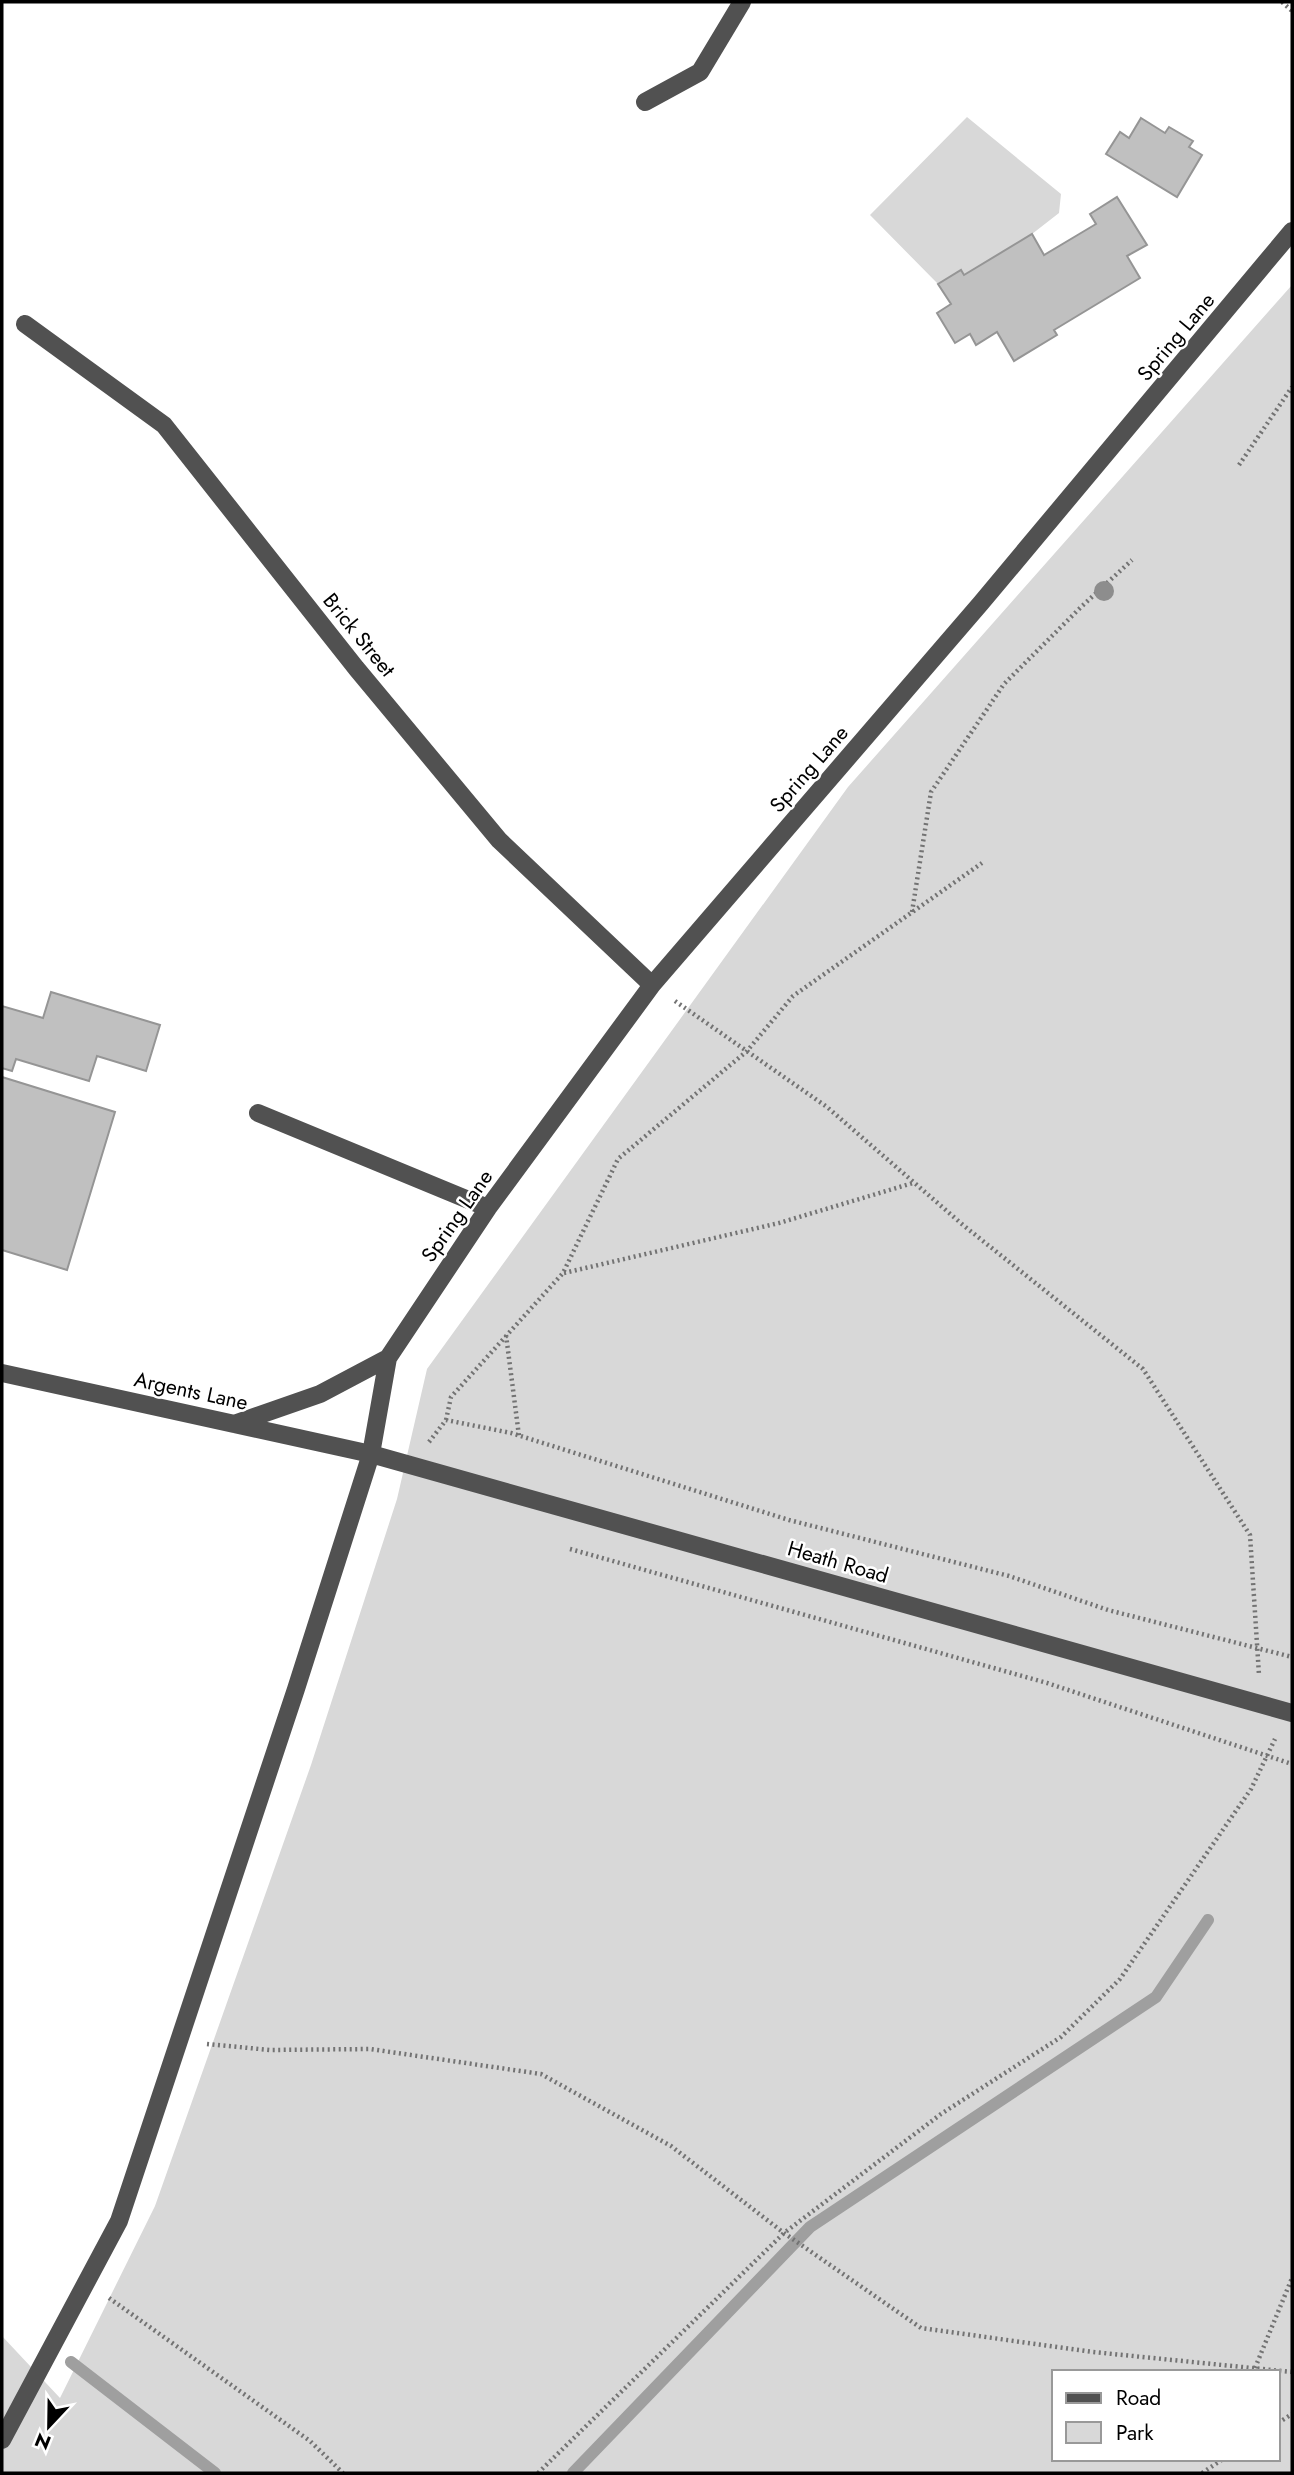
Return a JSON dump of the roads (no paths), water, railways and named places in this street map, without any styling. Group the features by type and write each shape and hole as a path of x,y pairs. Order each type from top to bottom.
{"street":[{"path":"645,102 700,72 742,2"},
{"name":"Spring Lane","path":"2,2440 119,2221 371,1454 388,1358 488,1208 652,985 999,582 1292,231"},
{"name":"Brick Street","path":"25,324 164,425 356,668 499,840 652,985"},
{"path":"258,1113 488,1208"},
{"name":"Spring Lane","path":"234,1424 320,1394 388,1358"},
{"name":"Argents Lane","path":"2,1373 371,1454"},
{"name":"Heath Road","path":"371,1454 1290,1713"}],"waterway":[{"path":"573,2473 810,2227 1156,1997 1208,1920"},
{"path":"71,2362 215,2473"}]}
